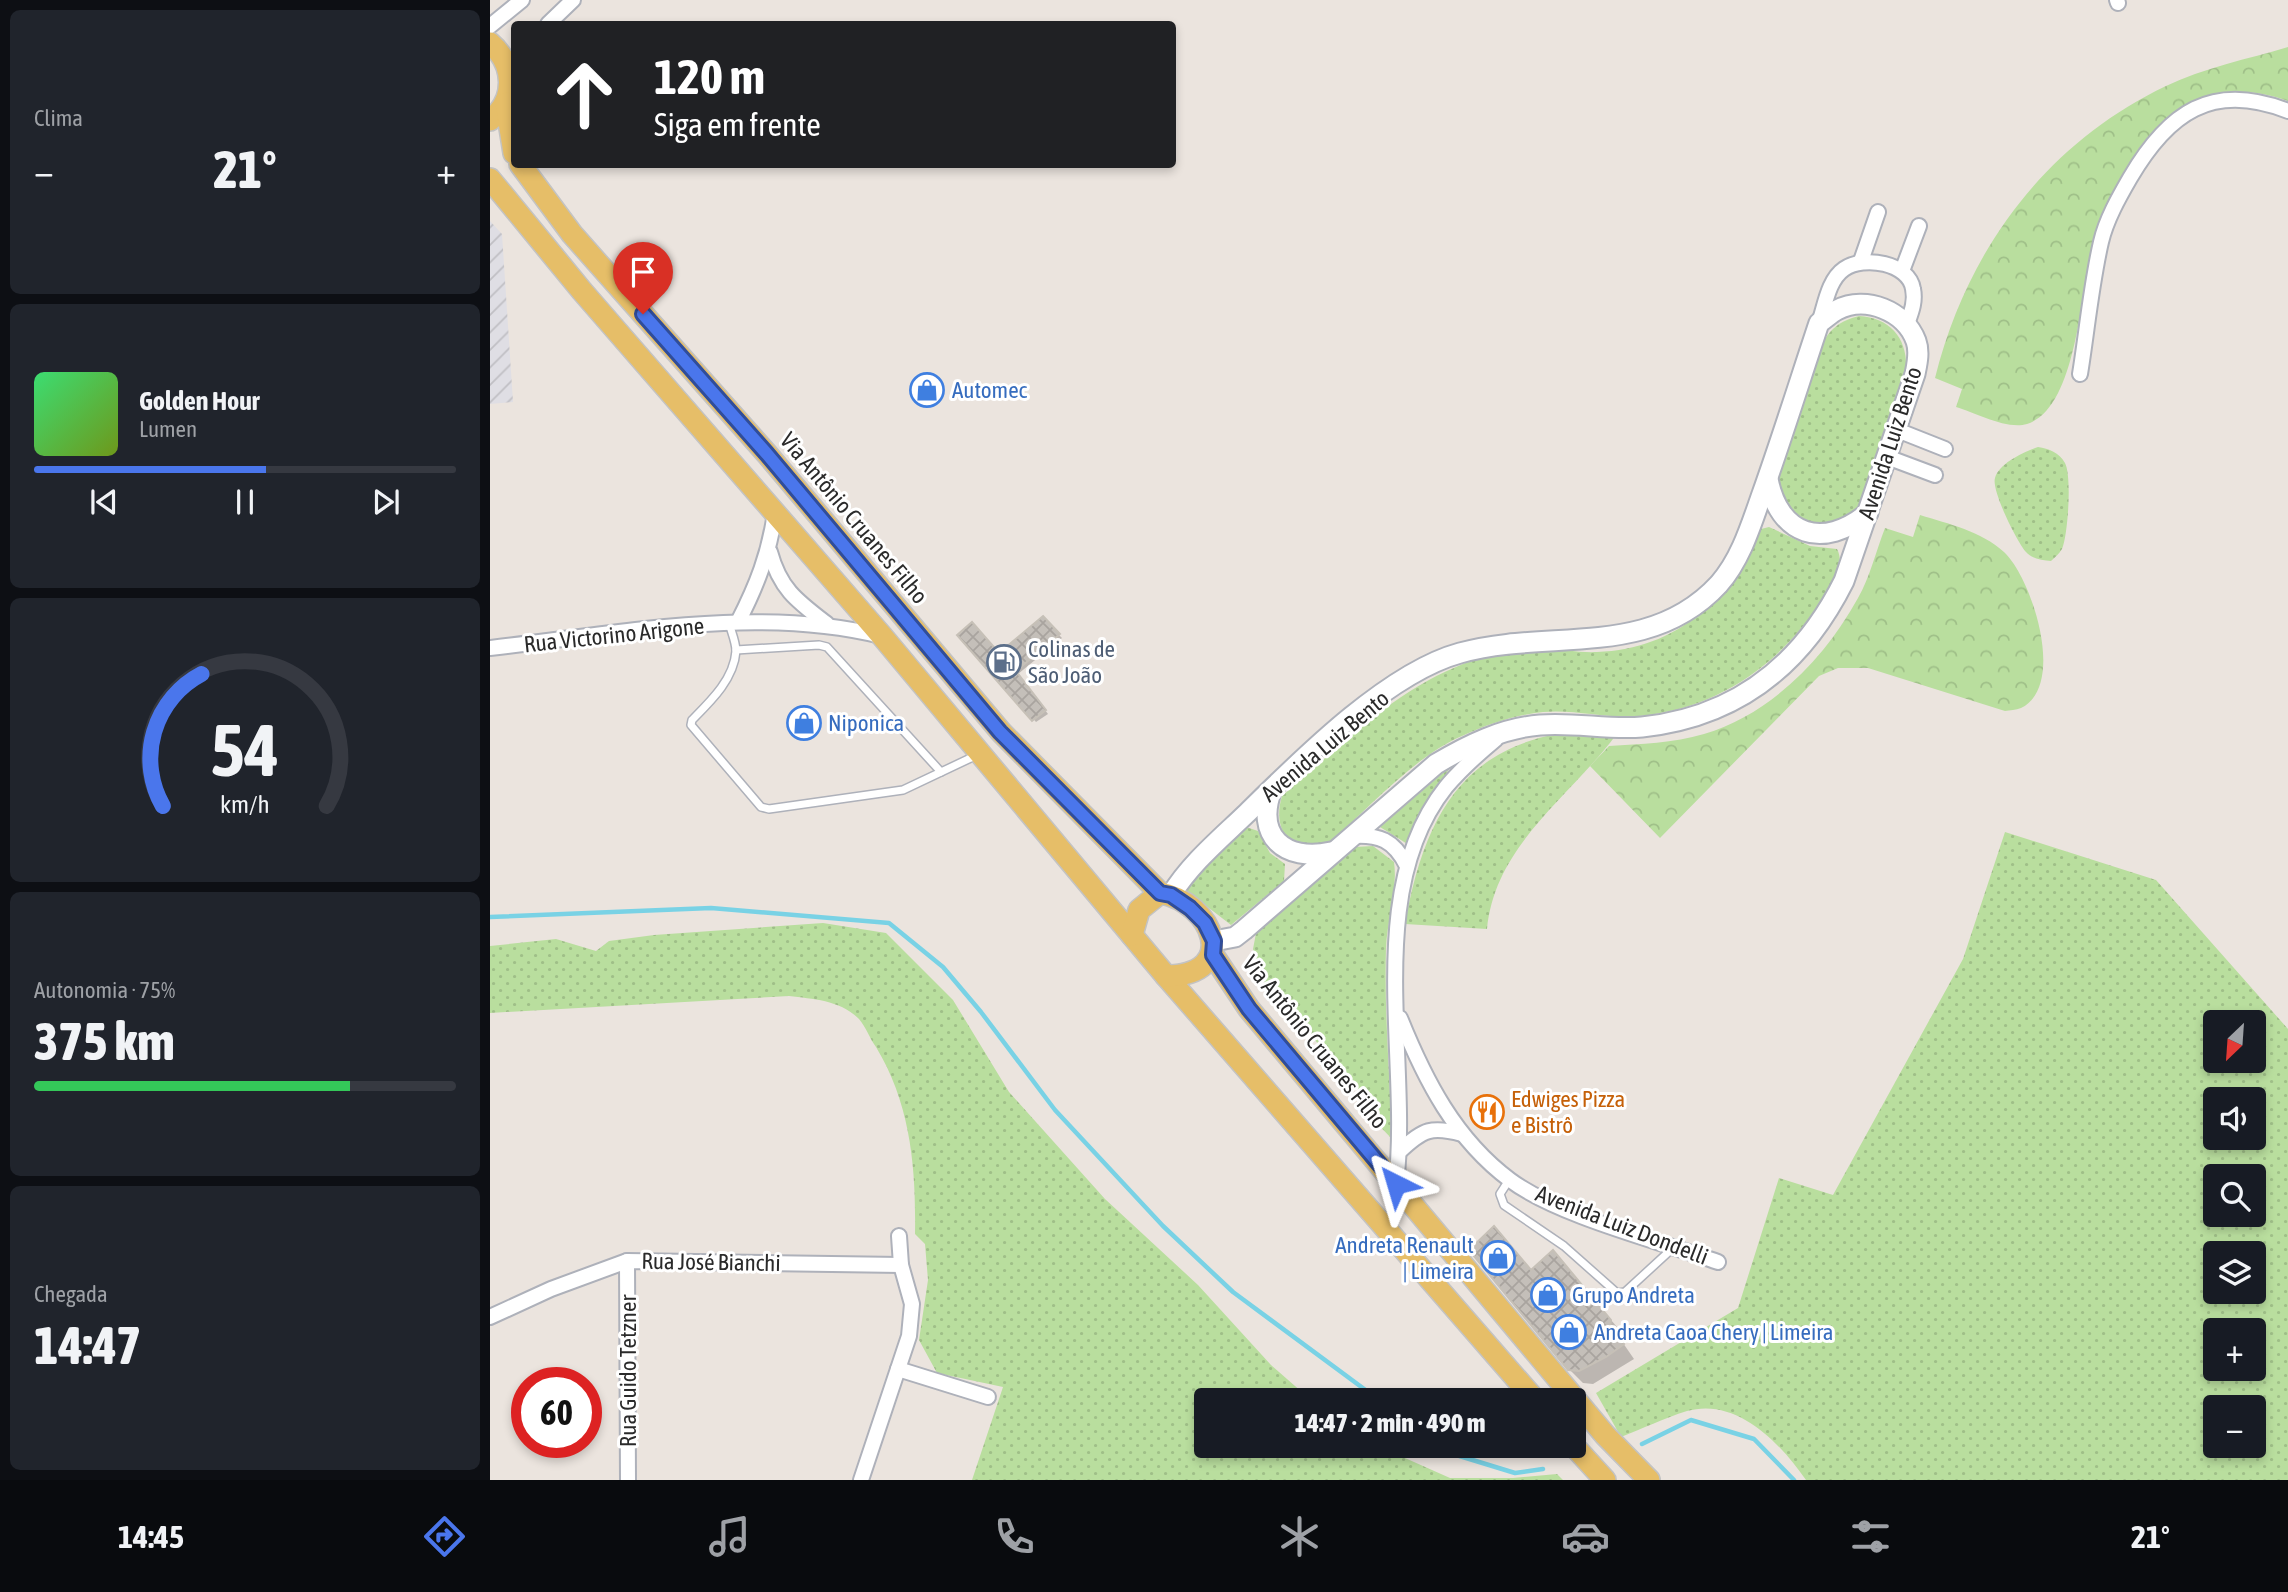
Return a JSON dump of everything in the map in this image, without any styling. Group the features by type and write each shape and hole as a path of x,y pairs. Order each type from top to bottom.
{"main road":[{"path":"490,43 511,70"},
{"path":"511,82 506,103 511,134"},
{"path":"490,120 506,103"},
{"name":"Via Antônio Cruanes Filho","path":"523,168 572,234 767,454 1000,732 1166,894"},
{"path":"490,179 582,291 882,636 1166,976 1525,1388"},
{"path":"1132,935 1139,910 1166,894 1190,908 1205,923 1214,948 1201,969 1184,976 1166,976"},
{"name":"Via Antônio Cruanes Filho","path":"1214,948 1249,1009 1605,1435 1649,1480"},
{"path":"1585,1458 1605,1480"}],"street":[{"path":"490,26 522,0"},
{"path":"551,21 573,0"},
{"path":"2080,374 2102,240 2121,194 2164,130 2182,114 2225,99 2248,99 2288,111"},
{"path":"1861,261 1878,212"},
{"path":"1902,271 1919,226"},
{"path":"1861,261 1882,263 1902,271 1913,286 1914,303 1906,327 1893,313 1875,306 1859,304 1837,309 1819,323 1833,282 1844,269 1861,261"},
{"name":"Avenida Luiz Bento","path":"1166,894 1185,872 1272,788 1370,702 1414,674 1457,654 1507,643 1561,638 1609,639 1651,629 1688,611 1720,583 1743,546 1819,323"},
{"name":"Avenida Luiz Bento","path":"1214,948 1244,930 1331,852 1436,764 1468,745 1505,732 1540,725 1640,727 1684,720 1728,705 1770,678 1790,659 1829,612 1844,581 1916,374 1916,341 1906,327"},
{"path":"1896,429 1945,449"},
{"path":"1887,457 1935,475"},
{"path":"1768,478 1773,502 1783,517 1813,533 1833,534 1851,527 1868,513"},
{"path":"734,622 760,582 770,550 775,513"},
{"path":"770,550 776,576 787,591 827,624"},
{"name":"Rua Victorino Arigone","path":"490,648 734,622 827,624 882,636"},
{"name":"Avenida Luiz Dondelli","path":"1396,1184 1400,1151 1396,1011 1398,915 1407,866 1426,820 1444,790 1466,764 1505,732"},
{"path":"1272,788 1266,804 1267,822 1274,838 1286,850 1300,856 1331,852"},
{"path":"1351,836 1371,834 1387,839 1400,852 1407,866"},
{"name":"Avenida Luiz Dondelli","path":"1396,1011 1436,1097 1462,1135 1510,1180 1586,1216 1718,1262"},
{"path":"1400,1151 1425,1131 1441,1128 1462,1135"},
{"path":"864,1479 909,1336 912,1304 901,1265 899,1236"},
{"name":"Rua José Bianchi","path":"490,1317 551,1289 627,1261 901,1265"},
{"name":"Rua Guido Tetzner","path":"627,1261 628,1480"},
{"path":"898,1369 988,1397"}],"lane":[{"path":"734,622 736,650 720,691 692,720 691,725 761,807 786,807 903,790 978,754"},
{"path":"736,650 819,645 827,647 941,772"},
{"path":"1510,1180 1500,1194 1504,1205 1564,1246 1617,1293 1625,1292 1675,1247"}],"shaded area":[{"path":"490,221 502,234 513,402 490,404"}],"green space":[{"path":"2288,47 2288,101 2247,92 2212,95 2181,108 2155,129 2133,157 2101,224 2090,260 2073,351 2065,376 2056,398 2043,414 2027,424 2010,425 1956,407 1962,389 1935,378 1949,331 1990,245 2017,206 2048,170 2083,138 2123,110 2166,86 2210,69"},
{"path":"1859,316 1880,321 1895,332 1904,349 1906,371 1862,503 1849,516 1835,523 1821,525 1798,516 1788,505 1778,473 1820,347 1836,327"},
{"path":"2038,447 2060,456 2067,470 2066,531 2061,551 2051,561 2041,560 2026,552 2011,527 1995,484 1995,478 2001,468 2019,455"},
{"path":"1920,515 1964,529 1985,539 2004,552 2015,565 2034,607 2040,632 2042,678 2035,696 2021,708 2005,711 1868,668 1838,668 1819,676 1660,838 1590,766 1609,746 1669,741 1704,734 1752,713 1773,698 1812,662 1845,620 1866,581 1885,528 1913,537"},
{"path":"1769,527 1810,546 1837,549 1840,564 1831,586 1801,628 1763,666 1741,682 1693,705 1667,712 1627,717 1543,712 1502,721 1462,736 1427,756 1330,842 1305,847 1296,844 1283,831 1279,809 1282,796 1364,724 1408,692 1466,663 1511,652 1544,649 1597,652 1626,649 1652,641 1697,616 1716,598 1748,554 1761,529"},
{"path":"1557,734 1616,735 1519,847 1504,872 1493,899 1487,929 1405,924 1421,857 1433,828 1449,801 1468,778 1492,758 1522,744"},
{"path":"1452,765 1429,799 1409,845 1380,827"},
{"path":"1246,827 1258,831 1270,853 1285,864 1284,881 1231,925 1178,884"},
{"path":"2005,832 2156,880 2288,1029 2288,1480 1806,1480 1783,1452 1756,1426 1723,1411 1705,1408 1678,1414 1621,1437 1596,1393 1738,1308 1779,1178 1833,1195 1963,959"},
{"path":"1373,846 1394,862 1395,873 1387,937 1386,972 1392,1139 1368,1114 1358,1089 1341,1064 1279,1008 1260,976 1253,949 1257,928 1355,847"},
{"path":"823,923 886,933 953,1000 1009,1092 1105,1199 1198,1285 1271,1365 1297,1388 1194,1388 1194,1458 1405,1458 1450,1478 1513,1478 1557,1474 1563,1480 972,1480 1003,1387 937,1373 919,1340 928,1280 925,1244 915,1234 909,1138 897,1091 888,1069 859,1019 835,1004 789,996 490,1013 490,946 556,939 596,951 609,941 654,935"}],"building":[{"name":"Colinas de São João","path":"1043,616 1060,634 1016,671 1046,710 1032,721 957,635 972,622 999,653"},
{"name":"Grupo Andreta","path":"1494,1226 1531,1270 1553,1250 1611,1320 1610,1327 1624,1344 1579,1371 1568,1370 1469,1250"}],"waterway":[{"path":"490,917 711,908 889,923 943,967 981,1012 1055,1110 1163,1226 1233,1292 1363,1388"},
{"path":"1642,1444 1691,1420 1754,1439 1794,1480"},
{"path":"1466,1458 1515,1473 1543,1469"}],"place":[{"name":"Automec","path":"927,390"},
{"name":"Colinas de São João","path":"1004,662"},
{"name":"Niponica","path":"804,723"},
{"name":"Edwiges Pizza e Bistrô","path":"1487,1112"},
{"name":"Andreta Renault | Limeira","path":"1498,1258"},
{"name":"Grupo Andreta","path":"1548,1295"},
{"name":"Andreta Caoa Chery | Limeira","path":"1569,1332"}],"route":[{"path":"643,314 767,454 1000,732 1049,785 1160,893 1171,895 1205,923 1214,941 1213,955 1249,1009 1396,1184"}]}
